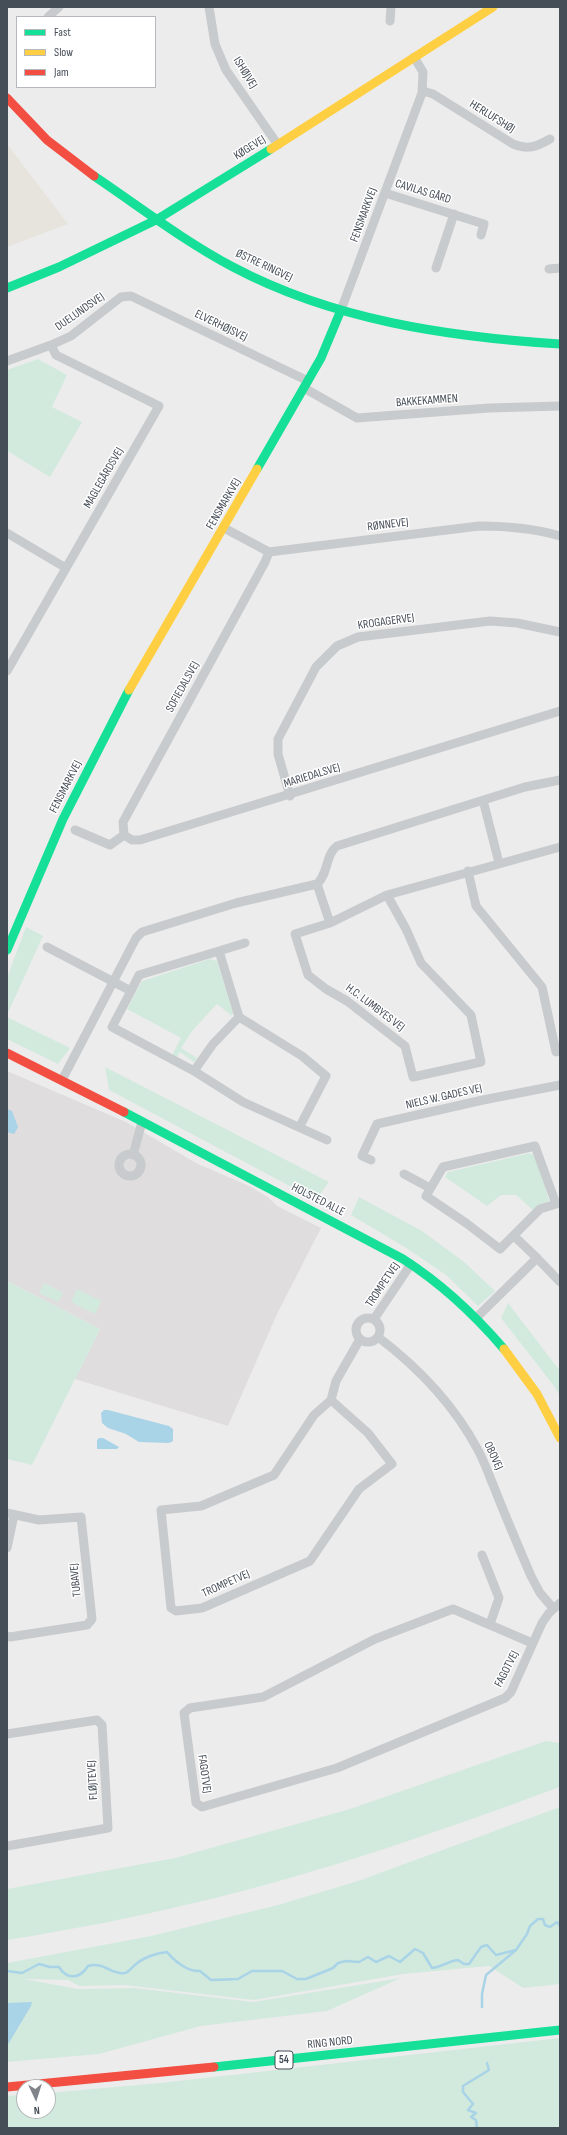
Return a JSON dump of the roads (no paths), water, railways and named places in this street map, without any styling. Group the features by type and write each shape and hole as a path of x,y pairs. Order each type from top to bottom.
{"main road":[{"name":"KØGEVEJ","path":"7,288 59,267 156,220 278,145 493,7"},
{"name":"ØSTRE RINGVEJ","path":"7,98 54,146 156,220 250,275 341,310 395,324 451,335 508,341 560,344"},
{"name":"FENSMARKVEJ","path":"7,950 11,928 63,820 125,698 322,358 341,310"},
{"name":"HOLSTED ALLE","path":"7,1053 62,1080 385,1248 437,1282 476,1318 512,1358 529,1382 560,1438"},
{"name":"54","path":"7,2079 560,2022"},
{"name":"RING NORD","path":"7,2087 185,2070 560,2030"}],"street":[{"path":"49,16 59,7"},
{"name":"ISHØJVEJ","path":"209,7 215,44 226,70 278,145"},
{"path":"390,7 390,21"},
{"name":"FENSMARKVEJ","path":"341,310 423,91 423,72 414,57"},
{"name":"HERLUFSHØJ","path":"423,91 433,94 513,144 525,148 537,147 550,140"},
{"name":"CAVILAS GÅRD","path":"385,193 484,224 481,235"},
{"name":"CAVILAS GÅRD","path":"436,268 454,214"},
{"path":"549,269 560,268"},
{"name":"DUELUNDSVEJ","path":"7,361 51,345 79,330 121,297"},
{"name":"ELVERHØJSVEJ","path":"121,297 135,297 306,385"},
{"name":"MAGLEGÅRDSVEJ","path":"7,671 159,406 56,355 51,345"},
{"name":"BAKKEKAMMEN","path":"306,385 357,418 489,408 560,406"},
{"name":"RØNNEVEJ","path":"269,552 479,526 506,526 534,529 560,536"},
{"path":"224,528 269,552"},
{"path":"7,533 66,568"},
{"name":"SOFIEDALSVEJ","path":"124,835 123,822 262,568 269,552"},
{"name":"KROGAGERVEJ","path":"290,796 278,754 279,736 316,667 337,646 358,637 490,621 517,623 560,632"},
{"name":"MARIEDALSVEJ","path":"124,835 132,840 140,840 290,796 560,711"},
{"path":"62,1080 136,938 142,932 236,903 317,884 324,877 331,853 337,846 525,787 560,780"},
{"path":"482,800 499,863"},
{"path":"75,830 110,846 124,835"},
{"name":"H.C. LUMBYES VEJ","path":"387,895 406,929 421,963 470,1015 481,1062 413,1077 405,1046 347,1001 326,989 308,975 296,934 330,923 387,895 468,871 560,847"},
{"path":"468,871 476,906 542,987 556,1052 560,1052"},
{"path":"317,884 330,923"},
{"path":"245,943 139,975 112,1027 194,1071 243,1102 300,1126 327,1140"},
{"path":"47,947 131,991"},
{"path":"219,951 239,1017 302,1056 326,1076 300,1126"},
{"path":"194,1071 213,1044 239,1017"},
{"name":"NIELS W. GADES VEJ","path":"371,1160 362,1156 377,1124 483,1100 560,1085"},
{"path":"133,1154 142,1122"},
{"path":"536,1146 558,1204 540,1209 500,1249 466,1223 426,1196 443,1167 536,1146"},
{"path":"404,1174 430,1188"},
{"path":"514,1236 560,1282"},
{"path":"476,1318 537,1258"},
{"name":"TROMPETVEJ","path":"374,1319 411,1264"},
{"path":"363,1319 374,1319 380,1327 378,1337 368,1342 360,1339 356,1332 358,1325 363,1319"},
{"name":"OBOVEJ","path":"378,1337 406,1358 430,1382 450,1406 465,1428 480,1453 531,1576 540,1593 557,1606"},
{"path":"331,1400 336,1381 360,1339"},
{"name":"TROMPETVEJ","path":"331,1400 368,1433 392,1464 359,1489 310,1561 202,1608 176,1611 171,1608 161,1510 201,1506 267,1480 280,1468 314,1415 331,1400"},
{"name":"TUBAVEJ","path":"7,1548 10,1514 39,1520 81,1517 92,1619 87,1625 10,1637 7,1636"},
{"path":"482,1555 499,1598 490,1624"},
{"name":"FAGOTVEJ","path":"532,1643 457,1610 449,1610 375,1639 263,1697 190,1708 184,1714 196,1803 202,1807 336,1768 504,1698 511,1692 542,1623 557,1606"},
{"name":"FLØJTEVEJ","path":"7,1734 97,1720 102,1726 108,1828 7,1846"}],"water":[{"path":"7,1109 12,1111 18,1127 14,1134 7,1132"},
{"path":"104,1410 169,1426 173,1429 173,1441 169,1443 139,1442 126,1434 108,1428 102,1423 101,1413"},
{"path":"99,1438 103,1438 119,1447 117,1449 97,1449 97,1440"},
{"path":"32,2002 31,2006 7,2046 7,2003"}],"waterway":[{"path":"482,2007 482,1994 486,1975 516,1950 527,1934 530,1926 538,1919 543,1919 545,1925 550,1927 557,1922 560,1926"},
{"path":"7,1971 22,1973 39,1964 50,1967 59,1967 70,1976 77,1975 88,1966 93,1965 98,1965 116,1972 125,1973 145,1958 158,1953 167,1952 173,1959 186,1968 200,1971 211,1980 238,1979 252,1971 282,1971 297,1979 306,1979 333,1968 338,1963 346,1961 359,1962 368,1957 376,1962 389,1956 400,1962 415,1949 423,1953 432,1968 458,1960 464,1964 469,1964 481,1947 487,1945 496,1955 516,1950"},
{"path":"477,2128 476,2120 471,2117 476,2113 468,2110 473,2104 463,2092 463,2086 489,2070 487,2063"}]}
